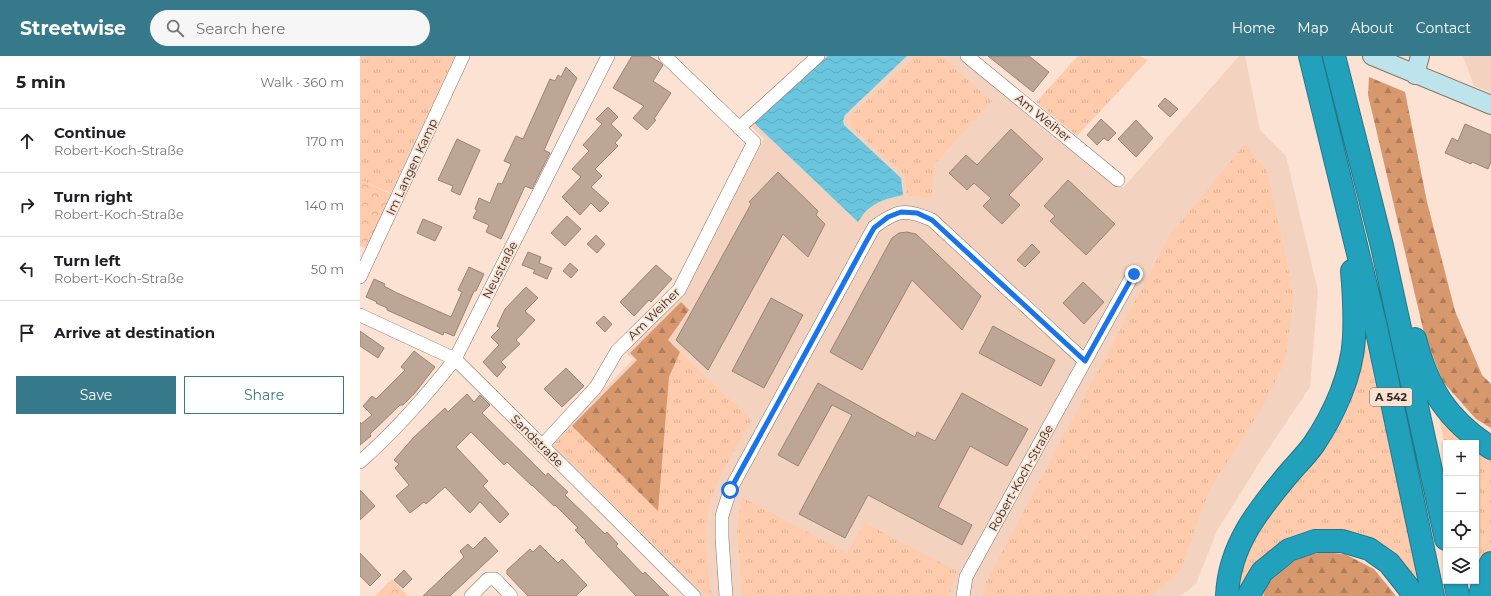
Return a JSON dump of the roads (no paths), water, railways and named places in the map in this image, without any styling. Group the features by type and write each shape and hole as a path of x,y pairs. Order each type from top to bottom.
{"highway":[{"name":"A 542","path":"1310,56 1376,327 1433,596"},
{"name":"A 542","path":"1334,56 1382,246 1443,525"},
{"path":"1227,596 1232,562 1246,530 1262,505 1313,445 1332,414 1347,376 1354,338 1353,286 1345,198"},
{"path":"1382,246 1399,280 1421,360 1433,389 1449,414 1476,438 1491,448"},
{"path":"1248,596 1262,572 1289,550 1315,541 1342,541 1369,549 1389,563 1414,596"},
{"path":"1480,596 1486,572 1491,563"},
{"path":"1456,584 1458,596"}],"main road":[{"path":"1372,56 1491,105"},
{"path":"1415,75 1420,56"}],"street":[{"name":"Im Langen Kamp","path":"360,277 463,56"},
{"name":"Neustraße","path":"360,462 378,447 424,398 455,359 608,56"},
{"name":"Am Weiher","path":"542,446 596,387 617,351 679,290 754,142 665,56"},
{"path":"738,128 818,56"},
{"name":"Am Weiher","path":"967,56 1118,180"},
{"path":"726,596 722,516 730,490 874,228 888,217 901,212 917,213 932,220 1085,361"},
{"name":"Robert-Koch-Straße","path":"963,596 966,577 1134,274"},
{"name":"Sandstraße","path":"360,314 455,359 694,596"},
{"path":"471,596 488,579 495,579 511,596"}],"water":[{"path":"828,56 907,56 845,115 843,121 844,125 901,178 903,195 888,199 869,208 858,222 754,123"}]}
